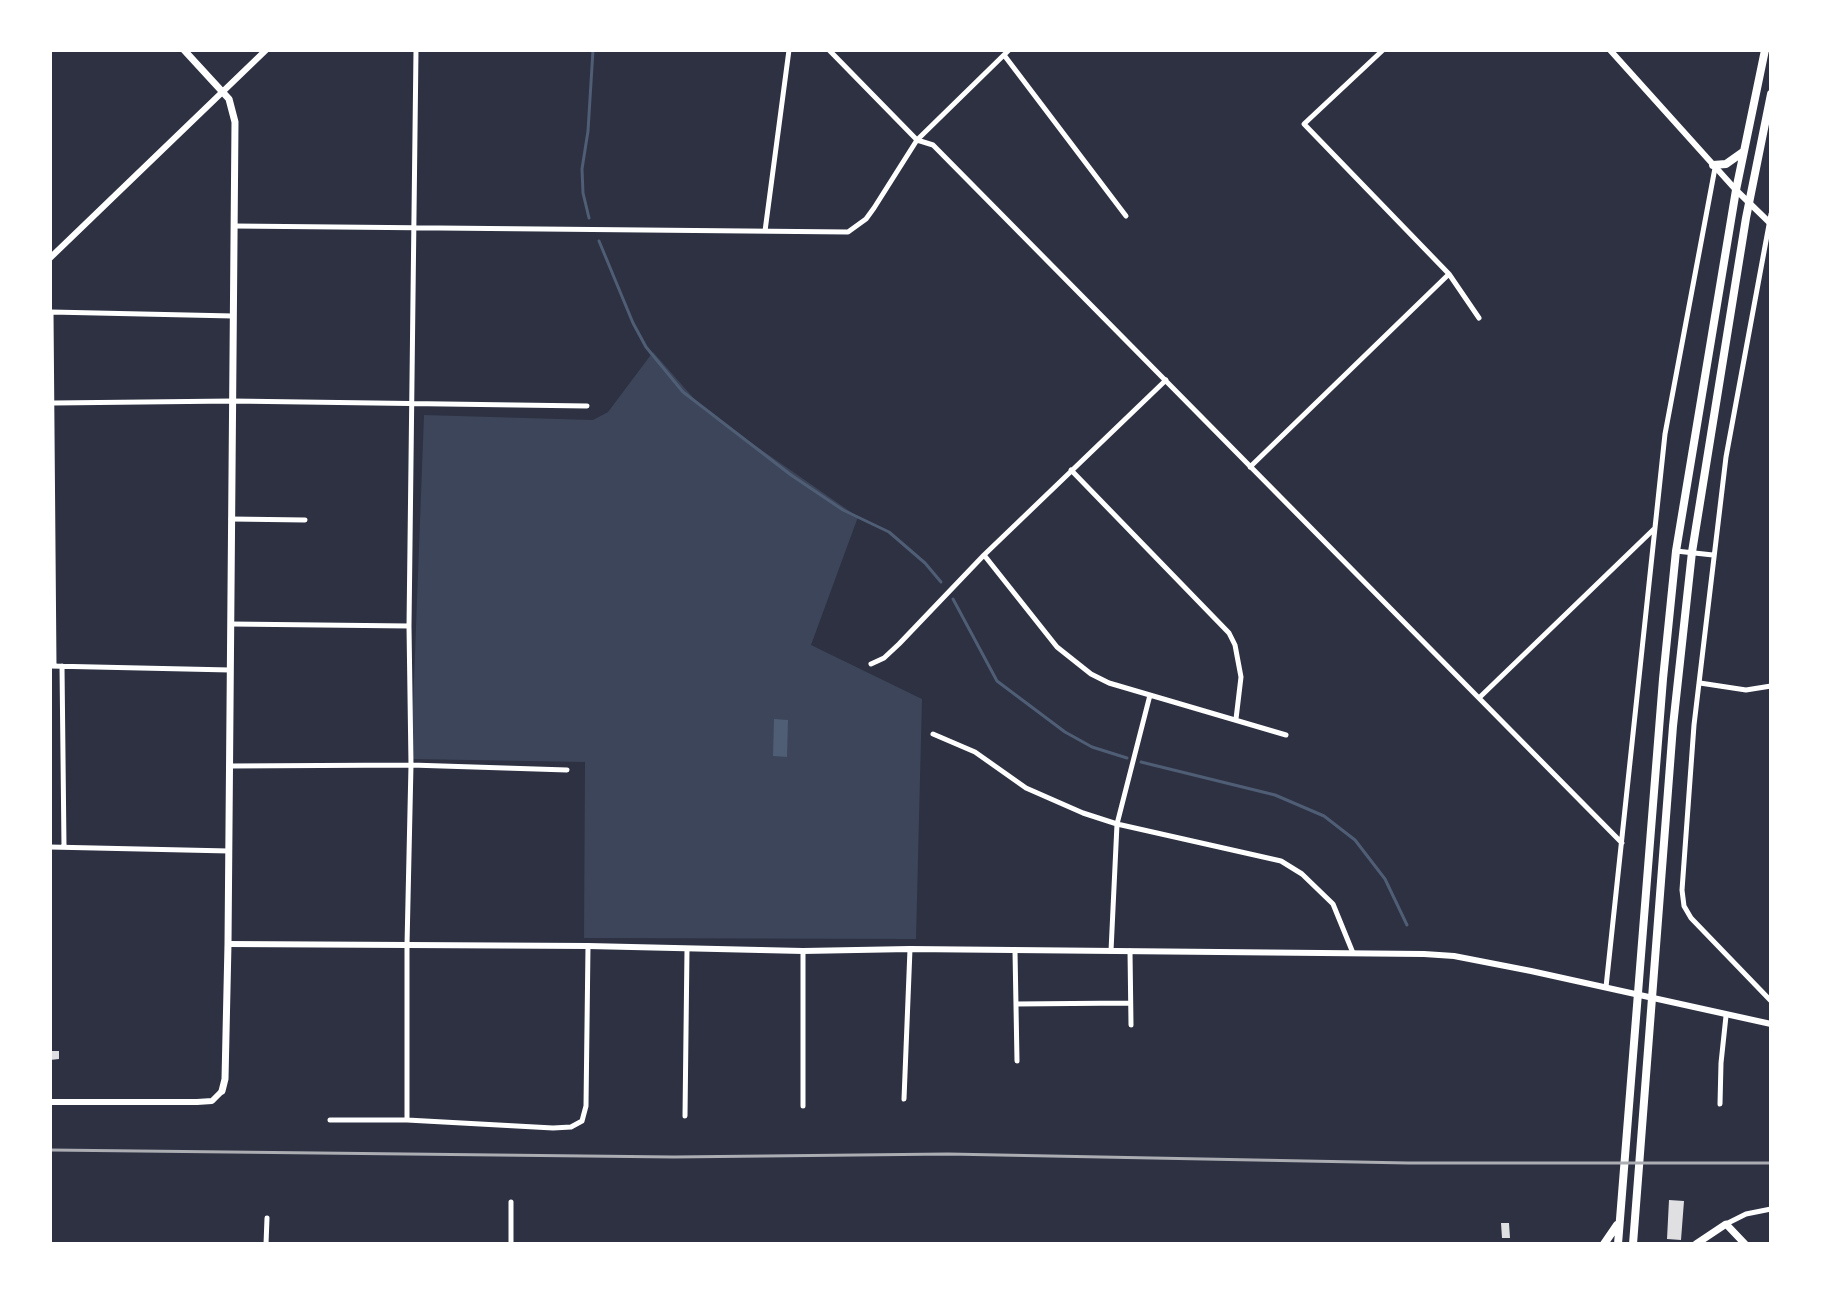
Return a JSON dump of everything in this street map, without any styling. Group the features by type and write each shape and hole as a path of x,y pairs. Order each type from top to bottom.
{"main road":[{"path":"184,50 223,91 233,107 235,122 228,944 225,1079 222,1091"},
{"path":"1618,1244 1676,551 1736,190 1765,50"},
{"path":"1633,1244 1673,726 1692,552 1749,202 1771,94"},
{"path":"1714,166 1726,164 1743,152"},
{"path":"1604,1244 1620,1221"},
{"path":"1696,1244 1726,1224 1745,1244"}],"street":[{"path":"50,258 266,50"},
{"path":"407,1120 416,50"},
{"path":"765,231 789,50"},
{"path":"829,50 917,140 933,145 1622,843"},
{"path":"234,226 840,233 858,226 874,208 917,140 1009,50"},
{"path":"1383,50 1304,124 1449,274 1479,318"},
{"path":"1610,50 1736,190 1770,220 1726,457 1713,555 1682,890 1684,906 1691,918 1771,1001"},
{"path":"1004,55 1126,216"},
{"path":"1606,987 1670,404 1714,166"},
{"path":"1250,467 1449,274"},
{"path":"64,847 55,666 51,312 233,316"},
{"path":"871,664 884,658 899,644 984,555 1166,380"},
{"path":"54,403 232,401 587,406"},
{"path":"1071,470 1229,633 1235,645 1241,677 1236,719"},
{"path":"231,519 305,520"},
{"path":"1480,697 1654,529"},
{"path":"1676,551 1713,555"},
{"path":"984,555 1057,647 1073,662 1109,683 1286,735"},
{"path":"231,624 409,626"},
{"path":"55,666 230,670"},
{"path":"1700,683 1746,690 1771,686"},
{"path":"1111,951 1117,824 1150,695"},
{"path":"933,734 975,752 1048,800 1117,824 1281,861 1302,874 1333,904 1353,953"},
{"path":"230,766 411,765 567,770"},
{"path":"50,847 229,851"},
{"path":"228,944 1454,956 1771,1024"},
{"path":"330,1120 407,1120 553,1128 571,1127 582,1121 586,1106 588,946"},
{"path":"685,1116 687,949"},
{"path":"904,1099 910,949"},
{"path":"803,951 803,1106"},
{"path":"1015,951 1017,1061"},
{"path":"1130,951 1131,1025"},
{"path":"1016,1004 1129,1003"},
{"path":"1720,1104 1726,1016"},
{"path":"50,1102 197,1102 212,1101 222,1091"},
{"path":"511,1202 511,1244"},
{"path":"1726,1224 1754,1211 1771,1209"},
{"path":"266,1244 267,1218"}],"shaded area":[{"path":"653,352 704,410 858,517 811,645 922,699 916,939 584,938 585,762 411,759 424,415 593,420 608,412"},
{"path":"774,719 788,720 787,757 773,756"}],"building":[{"path":"50,1051 59,1051 59,1059 50,1060"},
{"path":"1669,1200 1684,1201 1681,1240 1667,1239"},
{"path":"1501,1223 1509,1223 1510,1238 1502,1238"}],"waterway":[{"path":"589,218 583,193 582,169 588,131 593,50"},
{"path":"599,241 646,347 683,392 791,475 843,510 889,532 925,563 941,582"},
{"path":"953,599 997,681 1065,732 1092,747 1127,758"},
{"path":"1141,762 1275,795 1324,816 1355,840 1385,879 1407,925"}],"railway":[{"path":"50,1150 674,1157 948,1154 1408,1163 1771,1163"}]}
